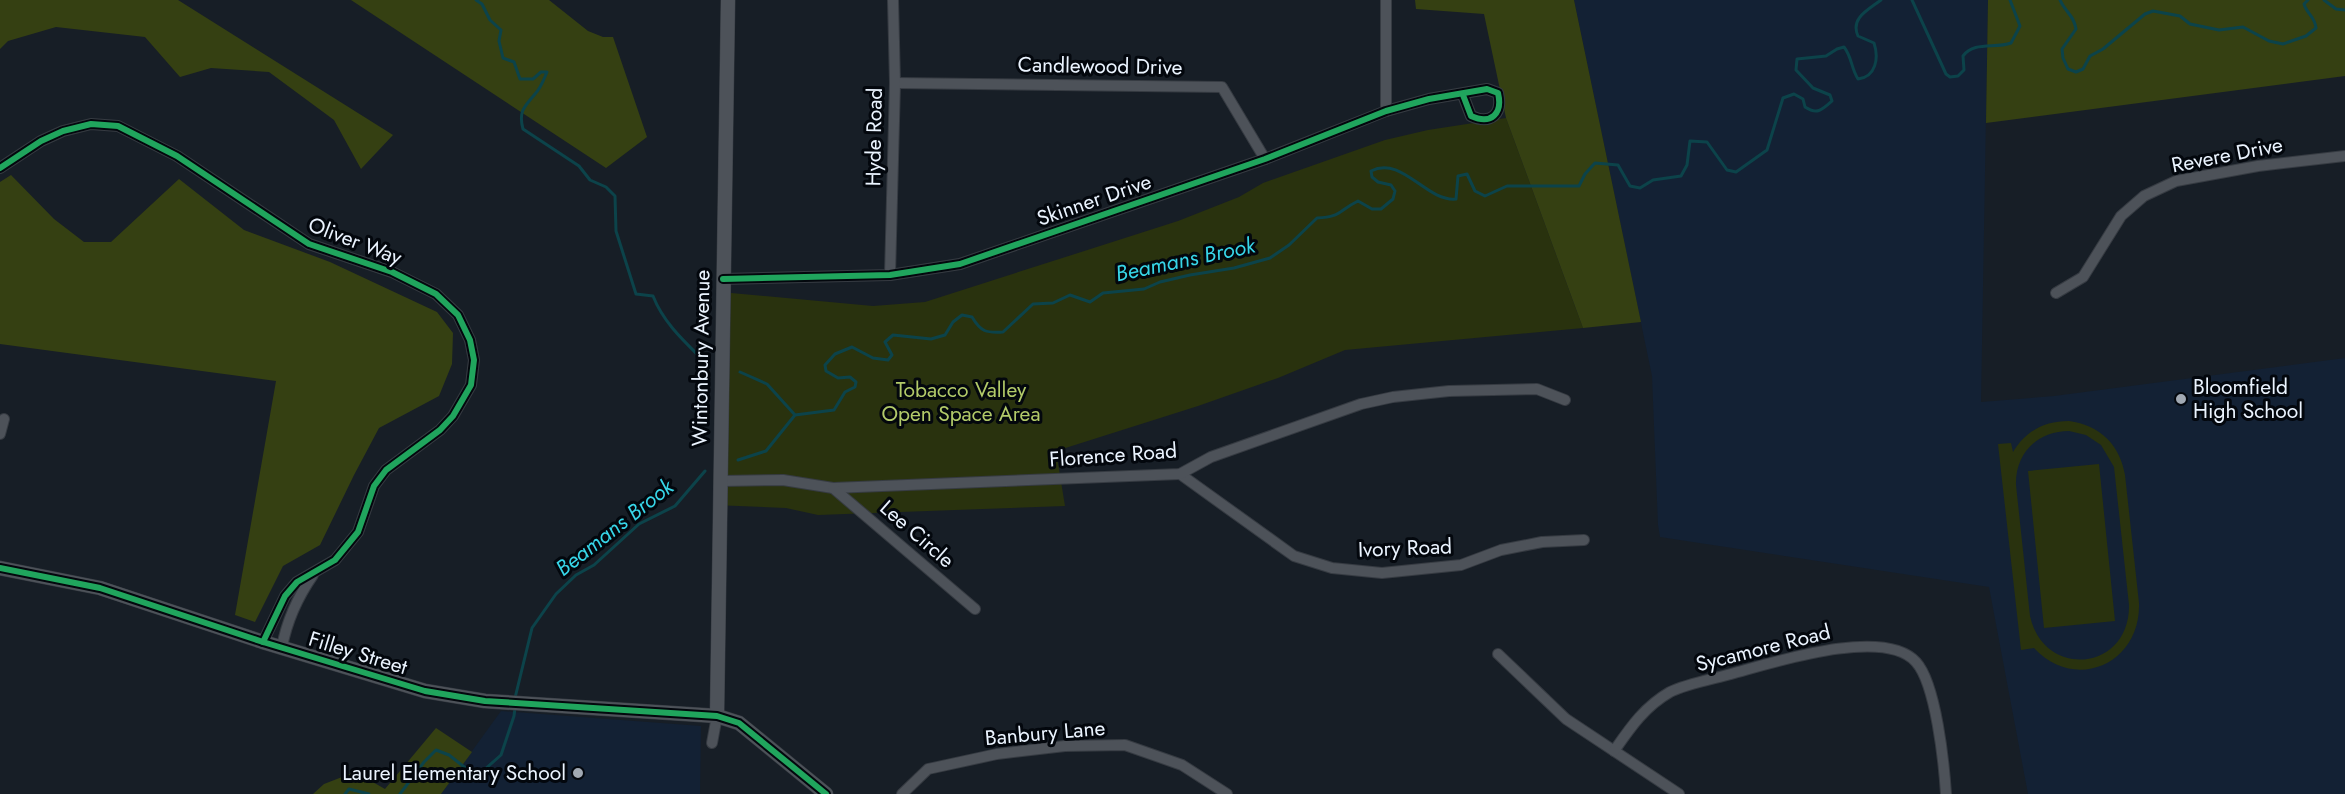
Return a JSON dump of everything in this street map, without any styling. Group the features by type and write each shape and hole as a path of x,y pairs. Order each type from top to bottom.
{"street":[{"name":"Wintonbury Avenue","path":"712,743 717,716 728,0"},
{"name":"Hyde Road","path":"891,275 895,83 893,0"},
{"path":"1386,0 1386,111"},
{"name":"Candlewood Drive","path":"895,83 1222,87 1265,159"},
{"name":"Skinner Drive","path":"723,279 891,275 960,264 1265,159 1386,111 1429,99 1463,94"},
{"name":"Oliver Way","path":"0,168 41,141 63,130 91,124 118,126 177,156 309,244 392,272 436,294 458,315 470,340 474,360 471,385 453,417 440,430 386,470 374,486 358,532 335,560 297,582 285,596 263,642"},
{"name":"Revere Drive","path":"2056,293 2083,277 2121,216 2144,196 2176,181 2258,166 2345,156"},
{"name":"Florence Road","path":"721,481 783,480 833,488 1180,474 1211,457 1361,404 1393,397 1449,391 1537,389 1565,400"},
{"path":"0,434 4,419"},
{"name":"Ivory Road","path":"1180,474 1294,556 1332,568 1382,573 1461,566 1501,550 1542,542 1584,540"},
{"name":"Lee Circle","path":"833,488 975,609"},
{"name":"Filley Street","path":"0,568 100,588 263,642 425,691 515,703 717,716"},
{"name":"Oliver Way","path":"282,647 286,627 297,597 314,573"},
{"name":"Sycamore Road","path":"1614,751 1637,718 1671,692 1792,657 1836,648 1896,649 1916,661 1925,676 1939,737 1946,794"},
{"path":"1498,654 1566,719 1679,794"},
{"path":"717,716 739,723 826,794"},
{"name":"Banbury Lane","path":"902,794 928,769 997,754 1065,747 1125,745 1182,765 1227,794"}],"shaded area":[{"name":"Bloomfield High School","path":"1574,0 1988,0 1981,402 2054,396 2345,358 2345,794 2028,794 1989,587 1660,537 1652,376"},
{"name":"Laurel Elementary School","path":"501,711 701,726 700,794 441,794"}],"green space":[{"path":"0,0 178,0 393,135 361,169 334,120 269,72 211,68 180,77 145,37 56,27 8,41 0,49"},
{"path":"351,0 549,0 588,31 603,37 613,37 647,137 606,168"},
{"path":"1415,0 1574,0 1641,322 1583,328 1506,118 1484,14 1416,9"},
{"path":"1988,0 2345,0 2345,76 1986,123"},
{"name":"Tobacco Valley Open Space Area","path":"1506,118 1583,328 1345,350 1278,378 1198,406 1056,451 1065,506 818,515 786,508 713,505 720,292 873,306 925,302 1178,221 1239,197 1263,183 1385,140 1428,130"},
{"path":"11,175 54,219 84,242 111,242 179,179 244,230 330,262 437,312 453,333 452,364 439,396 379,428 320,545 283,566 255,622 235,615 276,381 0,344 0,182"},
{"path":"2060,421 2080,423 2099,432 2107,438 2118,454 2125,475 2139,603 2137,624 2129,642 2118,655 2103,665 2086,669 2068,668 2051,661 2034,648 2021,650 1998,444 2011,443 2013,452 2024,438 2036,429","holes":["2069,431 2086,435 2101,445 2114,467 2129,605 2126,627 2116,644 2102,654 2085,659 2068,658 2052,651 2038,637 2030,616 2016,485 2017,473 2024,454 2038,440 2058,432"]},
{"path":"2099,464 2115,621 2044,628 2028,471"},
{"path":"436,728 472,752 441,794 313,794 324,784 355,772 385,789"}],"waterway":[{"path":"476,0 482,4 490,20 501,30 499,41 503,58 514,62 520,79 533,79 541,72 547,72 539,89 523,109 521,118 523,129 579,166 590,180 606,187 615,196 616,231 636,294 653,296 669,324 707,364"},
{"name":"Beamans Brook","path":"738,460 766,451 795,415 834,410 845,392 855,387 856,382 850,377 838,378 826,371 825,365 835,354 852,347 873,358 888,360 892,355 885,342 893,335 931,339 945,335 953,322 962,315 972,317 984,330 1003,332 1033,304 1053,303 1070,295 1090,302 1103,293 1144,289 1160,282 1234,268 1270,258 1289,245 1317,218 1335,215 1358,201 1372,209 1381,209 1393,199 1395,191 1391,185 1378,182 1372,177 1371,171 1382,168 1393,169 1434,194 1456,199 1458,176 1467,174 1475,191 1485,196 1507,186 1579,186 1585,174 1595,163 1618,165 1630,186 1640,188 1653,180 1681,176 1687,165 1690,141 1707,142 1727,170 1736,172 1767,150 1783,98 1794,94 1803,99 1805,107 1813,111 1822,109 1832,101 1830,95 1813,88 1796,70 1797,59 1826,56 1844,47 1858,79 1869,75 1876,60 1874,43 1858,36 1856,24 1866,11 1881,0"},
{"name":"Beamans Brook","path":"1912,0 1946,74 1950,77 1958,76 1964,70 1963,56 1973,48 2011,43 2020,26 2010,0"},
{"name":"Beamans Brook","path":"2060,0 2076,29 2062,49 2063,58 2068,69 2076,72 2083,69 2090,56 2103,49 2145,14 2153,11 2180,16 2190,24 2219,30 2243,27 2269,41 2283,44 2306,36 2316,28 2304,4 2308,0"},
{"name":"Beamans Brook","path":"2324,0 2336,9 2345,10"},
{"path":"740,372 767,384 795,415"},
{"name":"Beamans Brook","path":"515,698 532,628 556,594 576,575 594,565 639,524 675,506 705,471"},
{"name":"Beamans Brook","path":"400,794 436,750 449,755 468,770 484,770 501,755 515,708"},
{"name":"Beamans Brook","path":"345,794 349,789 369,794"}],"cycle path":[{"path":"723,279 890,275 960,264 1265,159 1386,111 1429,99 1487,89 1498,93 1497,112 1494,116 1484,119 1471,116 1463,95"},
{"path":"0,168 41,141 63,131 91,124 118,126 177,156 309,244 392,272 436,294 458,315 470,340 474,360 471,385 453,416 440,430 386,470 374,486 358,532 335,560 297,582 285,596 263,642"},
{"path":"0,568 100,588 263,642 425,691 485,701 717,716 739,723 826,794"}],"place":[{"name":"Bloomfield High School","path":"2181,399"},
{"name":"Laurel Elementary School","path":"578,773"}]}
